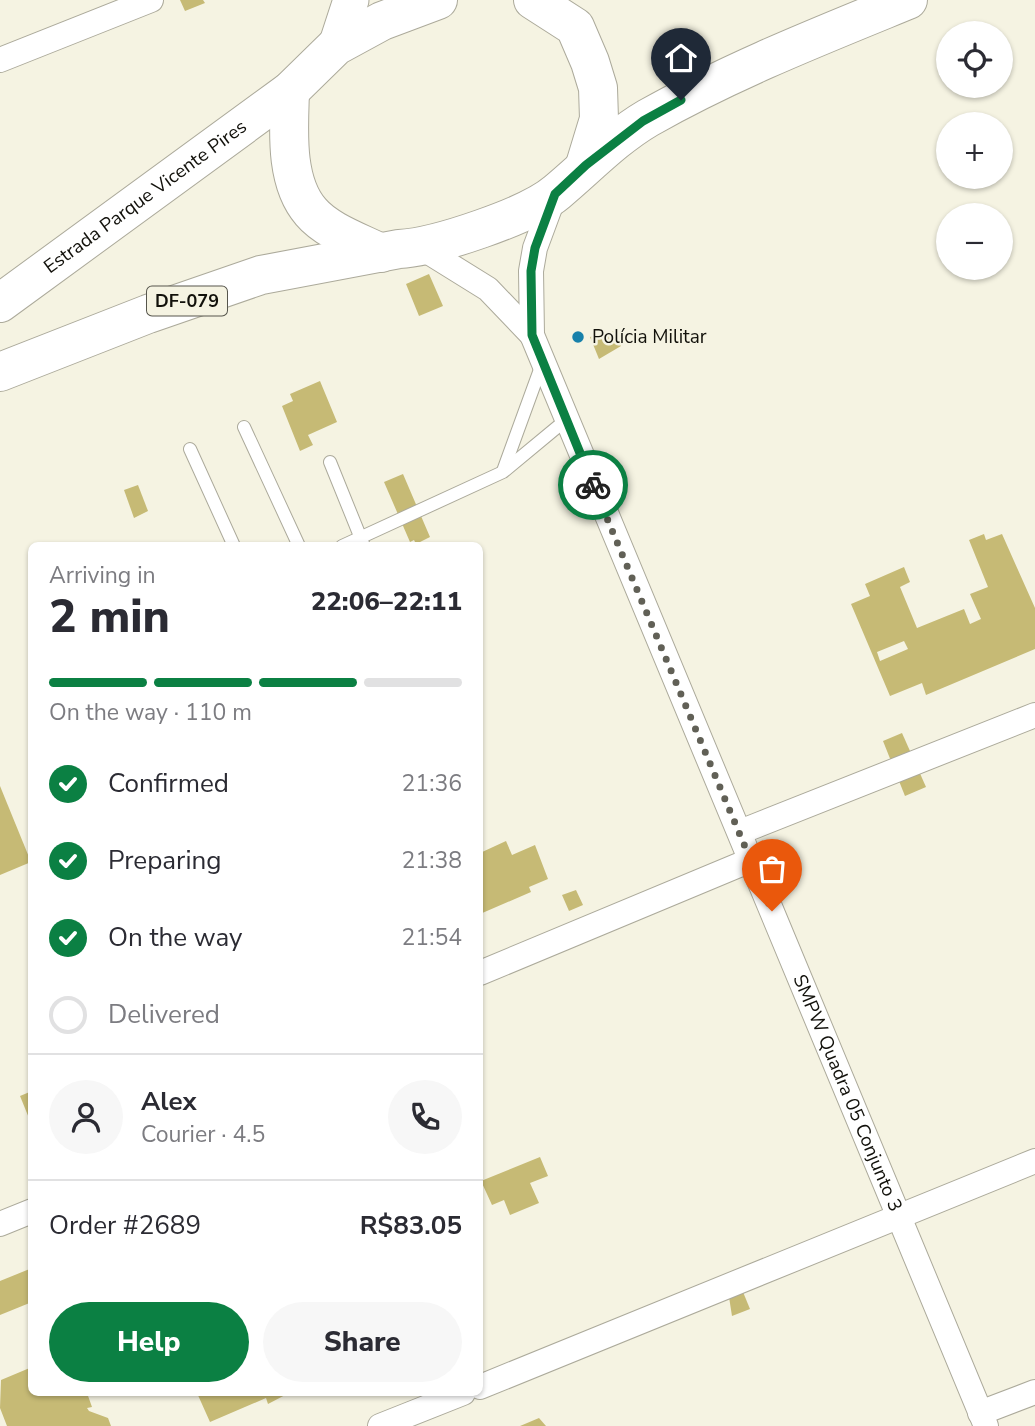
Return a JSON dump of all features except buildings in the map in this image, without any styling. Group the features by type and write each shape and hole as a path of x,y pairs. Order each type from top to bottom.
{"main road":[{"name":"Estrada Parque Vicente Pires","path":"0,303 290,91 336,46 383,20 438,0"},
{"path":"533,0 575,27 590,62 598,88 598,119 586,165"},
{"name":"DF-079","path":"0,372 148,314 261,275 422,248 490,226 555,194 586,165 643,121 718,79 908,0"},
{"path":"290,91 289,135 294,173 310,212 329,226 381,253"}],"street":[{"path":"0,60 151,0"},
{"path":"336,46 351,0"},
{"path":"532,335 531,271 535,248 555,194"},
{"path":"422,248 488,289 532,335"},
{"name":"SMPW Quadra 05 Conjunto 3","path":"532,335 983,1419"},
{"path":"740,832 1035,715"},
{"path":"483,972 751,860"},
{"path":"483,1386 1035,1161"},
{"path":"0,1224 28,1213"},
{"path":"983,1419 1035,1392"},
{"path":"380,1426 455,1396"}],"lane":[{"path":"503,472 542,364"},
{"path":"330,461 362,542 503,472 567,419"},
{"path":"244,428 297,542"},
{"path":"190,449 232,542"}],"way so far":[{"path":"593,485 772,911"}],"place":[{"name":"Polícia Militar","path":"578,337"}],"route":[{"path":"593,485 532,335 531,271 535,248 555,194 586,165 643,121 681,100"}]}
